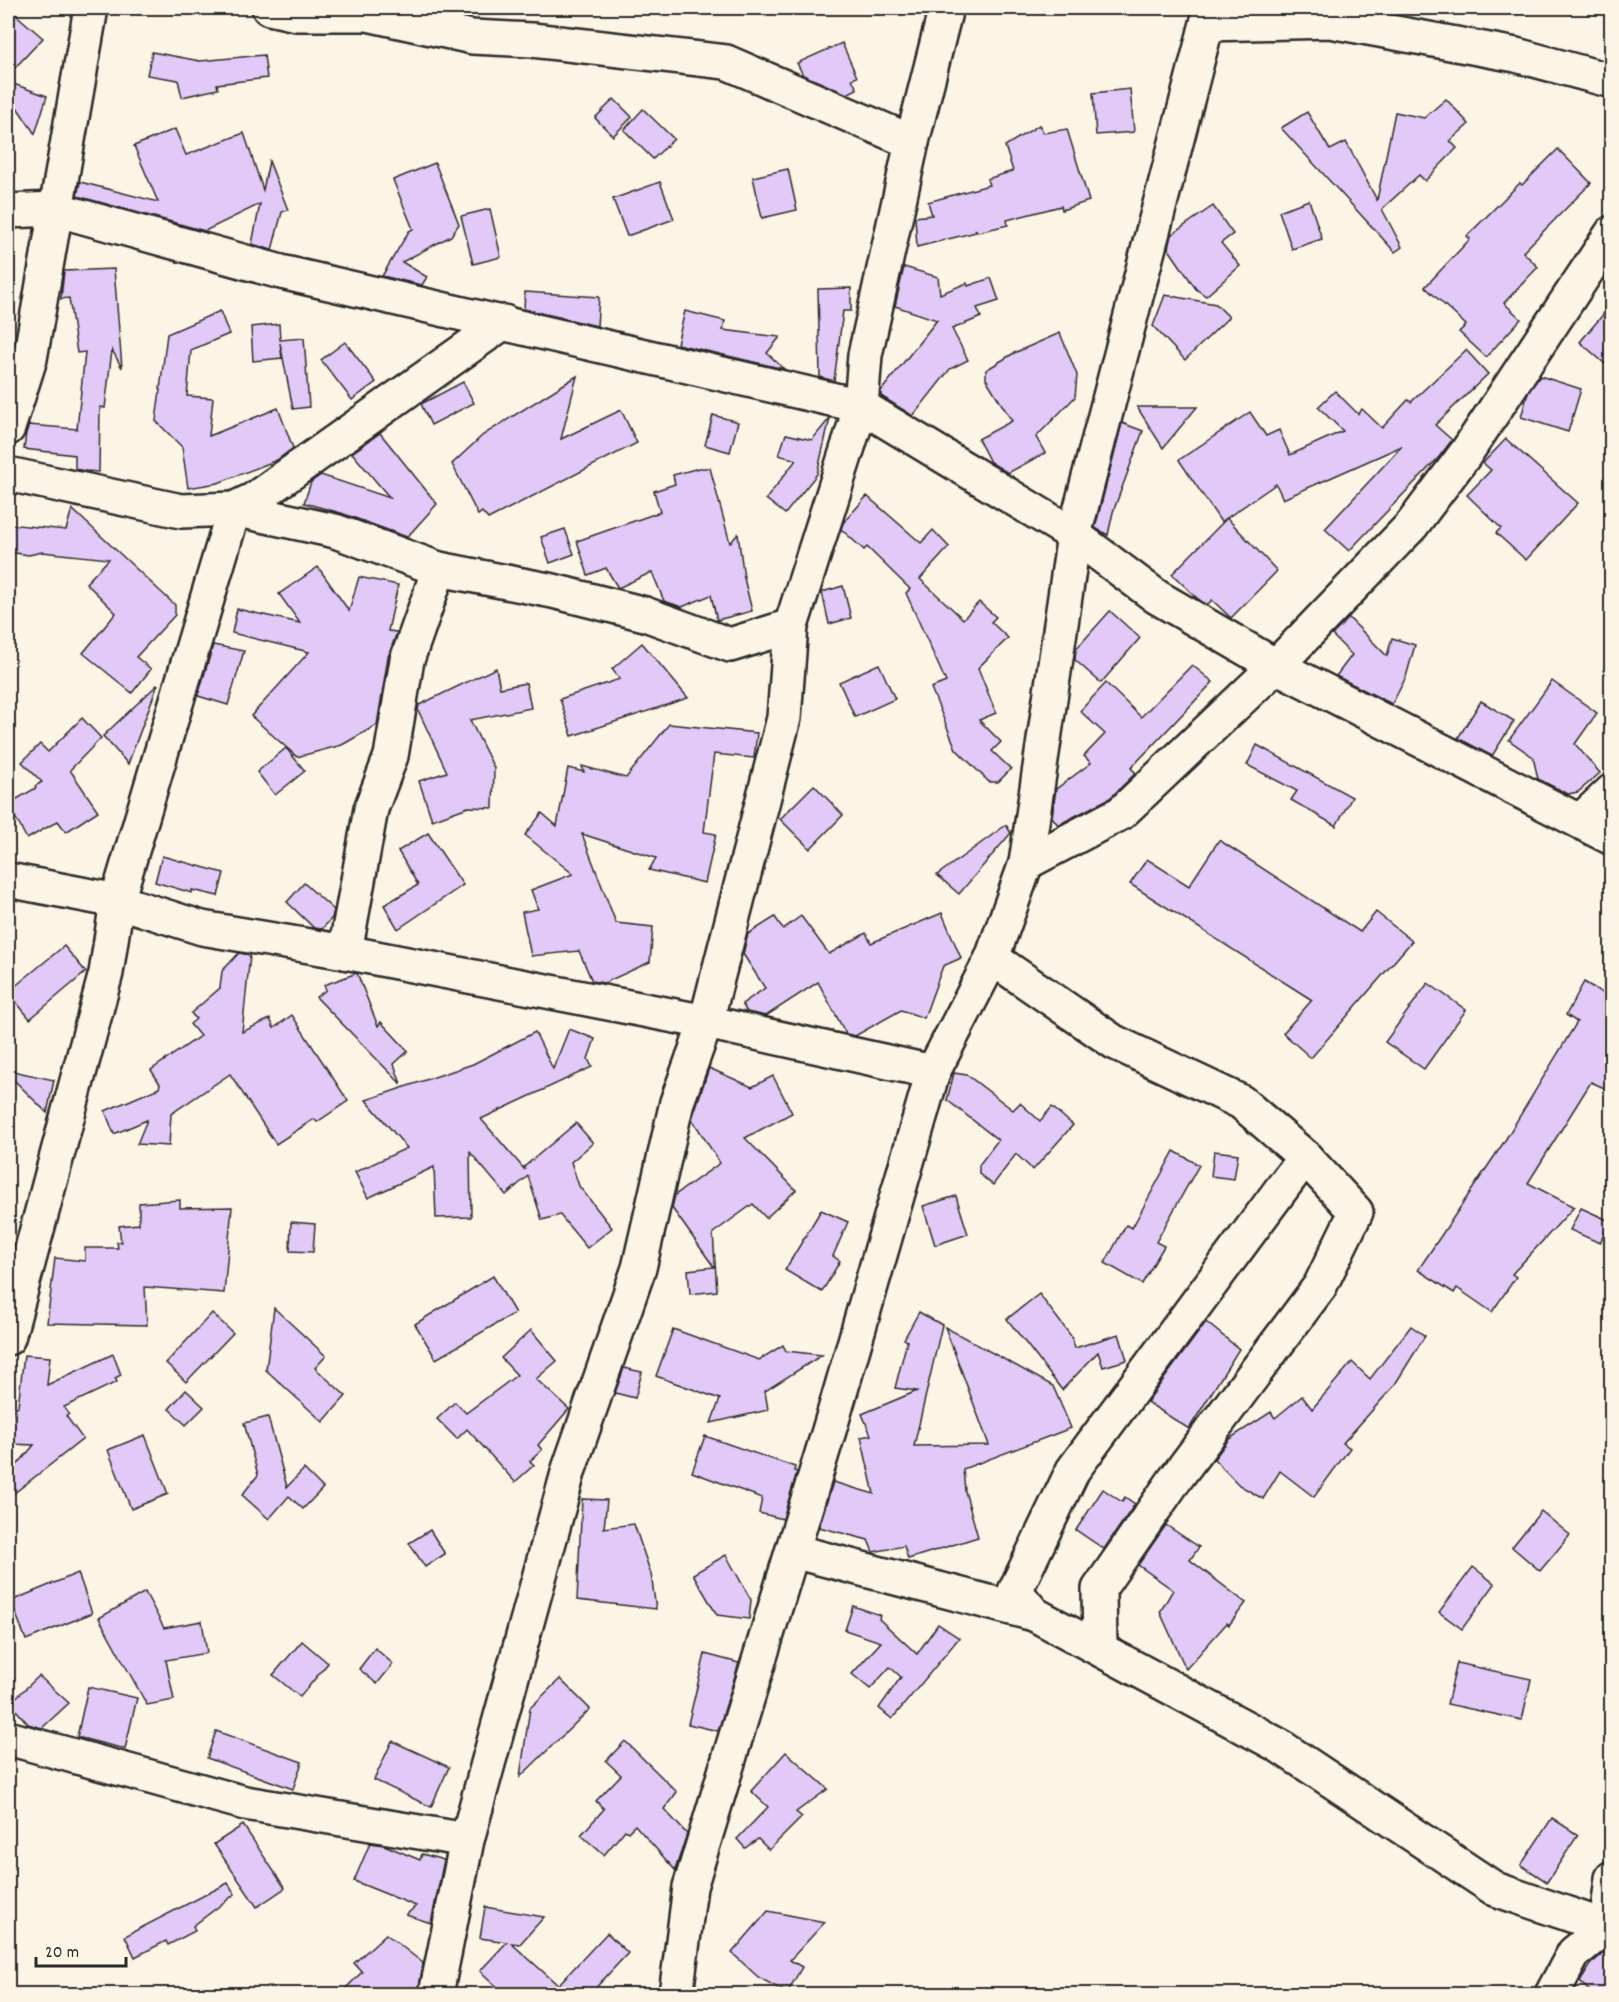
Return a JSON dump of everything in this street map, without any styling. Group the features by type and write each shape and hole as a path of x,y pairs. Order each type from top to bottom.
{"street":[{"path":"8,428 30,359 91,8"},
{"path":"269,8 296,15 367,14 472,38 532,40 726,62 912,142"},
{"path":"436,1995 467,1840 569,1469 639,1268 677,1102 706,1022 784,718 791,626 861,406 865,356 912,142 946,8"},
{"path":"676,1995 690,1887 933,1072 992,958 1026,863 1074,535 1209,16 1330,21 1516,55 1611,81"},
{"path":"8,211 55,209 281,272 504,322 713,374 861,406 1074,535 1157,597 1276,666 1611,838"},
{"path":"1026,863 1121,813 1276,666 1412,525 1466,453 1611,233"},
{"path":"8,1338 106,973 117,901 234,509 253,500 504,322"},
{"path":"8,474 181,511 234,509 335,531 439,569 553,591 633,611 730,645 791,626"},
{"path":"345,952 371,809 391,756 407,660 439,569"},
{"path":"1580,821 1611,791"},
{"path":"8,880 117,901 202,928 345,952 706,1022 933,1072"},
{"path":"992,958 1114,1042 1241,1102 1305,1157 1356,1212 1320,1286 1173,1482 1099,1589 1100,1648"},
{"path":"1034,1614 1015,1591 1073,1470 1305,1157"},
{"path":"792,1551 1034,1614 1278,1745 1495,1889 1606,1927"},
{"path":"8,1738 245,1803 467,1840"},
{"path":"1552,1995 1574,1953 1606,1927 1611,1878"}],"building":[{"path":"8,8 43,38 8,75"},
{"path":"842,43 857,77 852,79 857,89 847,94 803,75 797,63"},
{"path":"152,52 200,61 264,55 267,78 217,84 218,89 182,97 178,80 147,75"},
{"path":"8,82 47,96 35,134 8,94"},
{"path":"1130,89 1134,132 1096,135 1093,93"},
{"path":"614,99 632,117 613,136 595,118"},
{"path":"1446,99 1469,124 1450,141 1457,148 1425,181 1419,175 1382,209 1402,247 1395,252 1281,128 1307,112 1330,150 1346,142 1377,200 1395,112 1424,118"},
{"path":"643,109 674,139 653,159 624,130"},
{"path":"1039,125 1044,133 1067,129 1089,201 1062,210 1061,206 1007,220 1008,225 978,232 975,229 976,232 917,247 915,217 932,215 928,202 989,185 987,179 1013,171 1005,146"},
{"path":"175,129 186,155 244,133 263,190 269,161 288,210 282,212 272,250 252,244 260,204 205,231 77,196 80,182 158,202 134,146"},
{"path":"1558,149 1591,183 1523,252 1538,267 1504,303 1521,319 1486,357 1459,332 1466,325 1425,287 1470,239 1467,236"},
{"path":"435,163 459,224 451,236 402,262 427,277 422,285 382,276 409,231 413,229 393,180"},
{"path":"788,169 797,210 762,218 753,177"},
{"path":"660,182 674,219 627,236 613,199"},
{"path":"1309,200 1322,239 1292,249 1279,211"},
{"path":"1213,206 1233,234 1221,243 1240,266 1206,296 1196,289 1168,248 1171,235"},
{"path":"490,209 501,257 473,264 461,216"},
{"path":"904,267 938,277 940,294 967,283 968,286 991,278 999,301 977,308 981,317 952,329 968,360 950,369 913,416 881,396 881,391 937,320 895,306"},
{"path":"114,269 122,368 112,350 105,408 100,407 99,472 85,471 75,469 75,455 24,449 26,433 29,425 77,429 85,352 77,353 69,298 61,299 64,271"},
{"path":"851,288 851,311 843,311 834,381 820,377 818,289"},
{"path":"525,292 599,297 597,326 524,309"},
{"path":"1165,295 1216,304 1229,317 1185,360 1153,326"},
{"path":"1611,305 1611,369 1580,342"},
{"path":"220,311 229,334 191,350 187,396 213,398 209,436 278,408 293,448 277,460 218,483 188,488 182,447 156,421 167,334"},
{"path":"685,311 725,321 723,330 780,337 767,353 784,369 677,344"},
{"path":"279,324 280,340 304,338 309,407 293,409 280,343 282,358 253,361 251,327"},
{"path":"1060,333 1077,375 1075,397 1036,437 1045,453 1008,473 990,462 978,439 1012,421 986,379 986,370 1014,353"},
{"path":"345,342 376,382 352,400 321,360"},
{"path":"1466,350 1488,374 1435,425 1452,440 1439,457 1349,551 1325,529 1402,446 1283,499 1276,484 1221,522 1179,460 1250,412 1266,436 1279,430 1290,455 1343,431 1318,407 1335,391 1358,414 1362,409 1382,428 1408,400 1411,402"},
{"path":"577,376 561,439 621,410 637,443 488,519 482,512 478,515 452,464 483,435"},
{"path":"1540,376 1581,389 1568,432 1521,417 1528,393"},
{"path":"463,382 474,403 431,425 421,404"},
{"path":"1137,407 1197,407 1163,448"},
{"path":"713,415 738,422 730,452 705,445"},
{"path":"830,418 817,474 785,514 766,499 796,460 779,455 786,434 812,440"},
{"path":"1122,423 1143,431 1113,512 1108,535 1095,528"},
{"path":"380,433 437,504 407,537 341,513 304,503 311,482 321,475 390,498 352,453"},
{"path":"1506,439 1578,503 1526,560 1496,533 1501,528 1467,495 1491,470 1483,463"},
{"path":"699,468 710,468 730,543 738,534 744,578 752,611 717,620 711,595 682,607 664,601 652,572 618,588 606,568 588,575 577,541 660,512 654,491 675,484 673,475"},
{"path":"867,496 921,543 933,530 949,547 920,579 963,619 979,602 996,617 991,622 1008,638 978,668 996,713 979,720 1001,742 992,751 1011,769 998,782 989,782 956,749 931,688 946,682 906,593 910,589 867,547 864,550 841,529 843,523"},
{"path":"72,509 175,605 175,615 136,657 151,669 132,693 83,653 116,613 86,583 109,559 42,552 29,555 8,552 8,524 66,530"},
{"path":"1227,518 1277,571 1231,618 1212,600 1207,605 1197,598 1172,574"},
{"path":"565,529 574,554 550,563 541,537"},
{"path":"318,567 349,611 359,577 398,585 388,631 397,632 388,657 377,725 342,745 297,757 251,716 309,652 232,633 237,609 300,623 279,594"},
{"path":"843,586 851,618 829,624 822,592"},
{"path":"1110,611 1140,638 1101,683 1075,660 1076,649"},
{"path":"1349,618 1387,656 1392,638 1415,645 1406,677 1392,704 1336,676 1352,655 1332,635"},
{"path":"642,643 688,698 572,736 560,699 620,679 612,669"},
{"path":"213,645 244,651 228,705 198,696"},
{"path":"879,664 895,699 855,717 839,682"},
{"path":"1192,665 1213,682 1131,768 1136,773 1110,798 1058,825 1052,817 1056,789 1091,763 1084,756 1105,734 1080,711 1106,683 1141,717"},
{"path":"496,668 500,688 526,683 531,708 470,720 494,768 493,808 468,807 432,820 419,781 447,772 418,710 419,705"},
{"path":"1552,681 1597,713 1575,744 1600,773 1578,792 1568,794 1538,779 1533,757 1509,740"},
{"path":"158,684 128,764 103,736"},
{"path":"1481,701 1514,721 1492,756 1458,738"},
{"path":"82,718 101,738 70,770 98,811 66,832 58,821 27,839 8,804 42,782 22,762 40,744 48,752"},
{"path":"669,724 757,733 754,758 714,754 704,832 716,834 705,883 649,870 656,858 582,834 616,923 653,927 650,962 604,983 592,981 579,951 531,956 522,912 538,909 531,890 573,874 525,835 542,813 557,826 568,768 584,772 582,766 626,778"},
{"path":"1257,745 1352,797 1336,826 1291,800 1297,791 1247,765"},
{"path":"286,748 305,771 275,795 257,772"},
{"path":"814,785 843,815 810,849 780,819"},
{"path":"1006,825 1011,833 959,894 937,875"},
{"path":"428,833 463,885 398,929 384,905 418,885 398,851"},
{"path":"1219,840 1360,932 1376,912 1412,941 1311,1058 1283,1033 1312,1000 1130,884 1147,859 1189,886"},
{"path":"162,856 224,873 218,896 192,890 192,893 155,882"},
{"path":"304,883 334,910 332,918 322,929 314,928 287,902"},
{"path":"942,913 961,958 943,966 924,1018 901,1010 855,1036 846,1034 818,982 766,1016 747,1012 742,1004 765,988 743,954 748,934 775,917 783,929 801,916 829,954 866,933 871,943"},
{"path":"64,946 86,972 30,1019 8,992"},
{"path":"239,953 250,955 242,1032 270,1019 274,1028 292,1015 348,1101 317,1122 314,1119 276,1144 230,1074 171,1114 169,1146 137,1144 147,1120 114,1134 105,1111 159,1088 160,1084 151,1070 200,1036 190,1024 196,1019 191,1013 220,988 222,971"},
{"path":"357,973 378,1026 381,1022 408,1051 394,1064 401,1084 316,997 326,990 324,985"},
{"path":"1584,982 1611,998 1611,1091 1591,1082 1528,1183 1574,1207 1512,1274 1516,1277 1492,1312 1457,1288 1454,1293 1418,1270 1504,1142 1577,1022 1566,1015"},
{"path":"1428,983 1466,1010 1424,1069 1385,1042"},
{"path":"569,1029 595,1039 588,1059 592,1067 481,1119 525,1170 524,1167 576,1123 593,1143 571,1162 579,1186 612,1228 587,1248 560,1215 542,1220 528,1176 506,1195 470,1152 471,1217 436,1218 434,1167 368,1198 355,1172 407,1148 366,1100 473,1064 535,1032 553,1069"},
{"path":"709,1068 752,1087 773,1076 792,1113 745,1138 796,1190 766,1218 753,1204 713,1233 717,1291 690,1294 688,1270 714,1267 672,1208 675,1195 720,1163 692,1119"},
{"path":"8,1070 54,1080 47,1113 8,1074"},
{"path":"954,1073 967,1075 1013,1110 1020,1103 1040,1121 1052,1107 1073,1125 1033,1170 1016,1154 993,1185 979,1174 979,1165 998,1140 947,1100"},
{"path":"1174,1151 1199,1165 1156,1242 1164,1246 1142,1284 1105,1263 1126,1225 1132,1228"},
{"path":"1214,1151 1238,1154 1234,1179 1211,1176"},
{"path":"956,1196 968,1234 935,1245 923,1206"},
{"path":"180,1200 180,1208 232,1207 224,1293 145,1287 147,1325 47,1323 55,1258 85,1261 85,1248 118,1248 117,1242 121,1242 119,1226 139,1224 139,1203"},
{"path":"1581,1208 1610,1221 1600,1243 1570,1230"},
{"path":"821,1210 848,1222 833,1256 840,1261 822,1292 785,1270"},
{"path":"291,1222 315,1224 313,1252 290,1251"},
{"path":"493,1276 515,1313 436,1359 415,1324"},
{"path":"1039,1294 1071,1336 1075,1348 1119,1334 1127,1360 1103,1367 1098,1352 1062,1390 1007,1319"},
{"path":"274,1308 326,1356 315,1368 346,1396 323,1422 266,1370"},
{"path":"919,1312 942,1325 914,1446 989,1445 945,1327 1053,1386 1071,1428 963,1469 965,1491 978,1537 908,1559 904,1546 873,1552 868,1540 819,1527 833,1482 874,1494 861,1437 871,1435 862,1414 917,1391 895,1388 907,1341 904,1339"},
{"path":"212,1313 233,1333 186,1382 166,1363"},
{"path":"1206,1322 1239,1349 1189,1429 1147,1402"},
{"path":"1411,1326 1425,1336 1394,1386 1343,1443 1350,1448 1314,1497 1280,1471 1263,1499 1239,1485 1214,1459 1229,1439 1271,1412 1275,1418 1302,1396 1312,1409 1352,1362 1370,1379"},
{"path":"673,1329 759,1360 783,1345 786,1351 822,1355 765,1391 768,1410 711,1423 720,1399 656,1376"},
{"path":"531,1330 557,1361 536,1379 569,1409 538,1445 542,1450 530,1461 534,1465 515,1482 467,1429 457,1439 437,1419 455,1402 466,1413 517,1375 501,1358"},
{"path":"113,1354 121,1375 115,1378 117,1382 64,1407 69,1414 66,1416 83,1439 8,1498 8,1476 34,1445 10,1444 13,1409 18,1406 24,1355 50,1357 47,1385"},
{"path":"624,1368 642,1372 635,1398 615,1393"},
{"path":"186,1390 204,1407 186,1425 169,1409"},
{"path":"268,1417 287,1487 304,1469 323,1488 303,1509 289,1496 269,1519 242,1495 258,1475 244,1423"},
{"path":"145,1435 168,1494 131,1509 108,1450"},
{"path":"705,1436 795,1467 794,1471 797,1472 783,1519 759,1513 762,1498 692,1472"},
{"path":"1103,1489 1122,1502 1125,1497 1135,1504 1104,1549 1076,1530"},
{"path":"582,1499 607,1500 604,1528 634,1524 651,1574 656,1609 577,1600"},
{"path":"1541,1511 1570,1535 1540,1571 1512,1547"},
{"path":"1166,1525 1199,1547 1190,1560 1246,1603 1229,1625 1227,1623 1186,1669 1160,1612 1173,1590 1138,1565"},
{"path":"430,1530 445,1554 425,1567 409,1543"},
{"path":"726,1555 751,1600 749,1619 717,1615 693,1574"},
{"path":"1473,1567 1495,1584 1462,1629 1439,1612"},
{"path":"78,1573 92,1613 26,1640 11,1601"},
{"path":"145,1592 164,1628 202,1621 207,1653 166,1660 174,1700 147,1705 99,1618"},
{"path":"853,1606 880,1615 879,1619 917,1654 938,1624 959,1638 892,1719 879,1708 901,1677 890,1667 870,1689 852,1674 881,1642 845,1630"},
{"path":"302,1641 328,1663 300,1697 273,1675"},
{"path":"375,1648 393,1664 377,1684 359,1669"},
{"path":"705,1654 739,1663 718,1731 688,1724"},
{"path":"1457,1663 1531,1679 1522,1720 1447,1704"},
{"path":"39,1676 69,1703 42,1728 28,1724 10,1703"},
{"path":"560,1679 590,1709 520,1777 530,1708"},
{"path":"88,1687 137,1698 125,1749 77,1737"},
{"path":"216,1731 302,1762 293,1789 207,1758"},
{"path":"392,1741 449,1767 431,1807 374,1780"},
{"path":"625,1741 677,1792 664,1809 687,1834 675,1870 635,1825 628,1832 625,1830 604,1855 581,1835 604,1809 596,1801 621,1775 606,1761"},
{"path":"786,1752 828,1789 796,1812 802,1817 769,1850 758,1839 745,1848 737,1839 768,1807 751,1791"},
{"path":"1552,1818 1578,1835 1547,1882 1521,1865"},
{"path":"243,1825 285,1888 257,1907 214,1844"},
{"path":"370,1843 384,1845 420,1860 422,1854 444,1860 431,1923 406,1915 416,1906 354,1881"},
{"path":"228,1883 235,1894 193,1926 195,1931 168,1945 166,1941 135,1957 125,1936"},
{"path":"485,1907 544,1917 520,1944 511,1943 558,1985 607,1933 628,1953 589,1995 506,1995 480,1971 507,1942 480,1938"},
{"path":"768,1911 825,1922 790,1960 802,1967 787,1993 758,1977 732,1953"},
{"path":"386,1934 423,1963 418,1995 339,1995 362,1972 354,1963"},
{"path":"1611,1947 1611,1995 1594,1995 1580,1982 1592,1963"}]}
